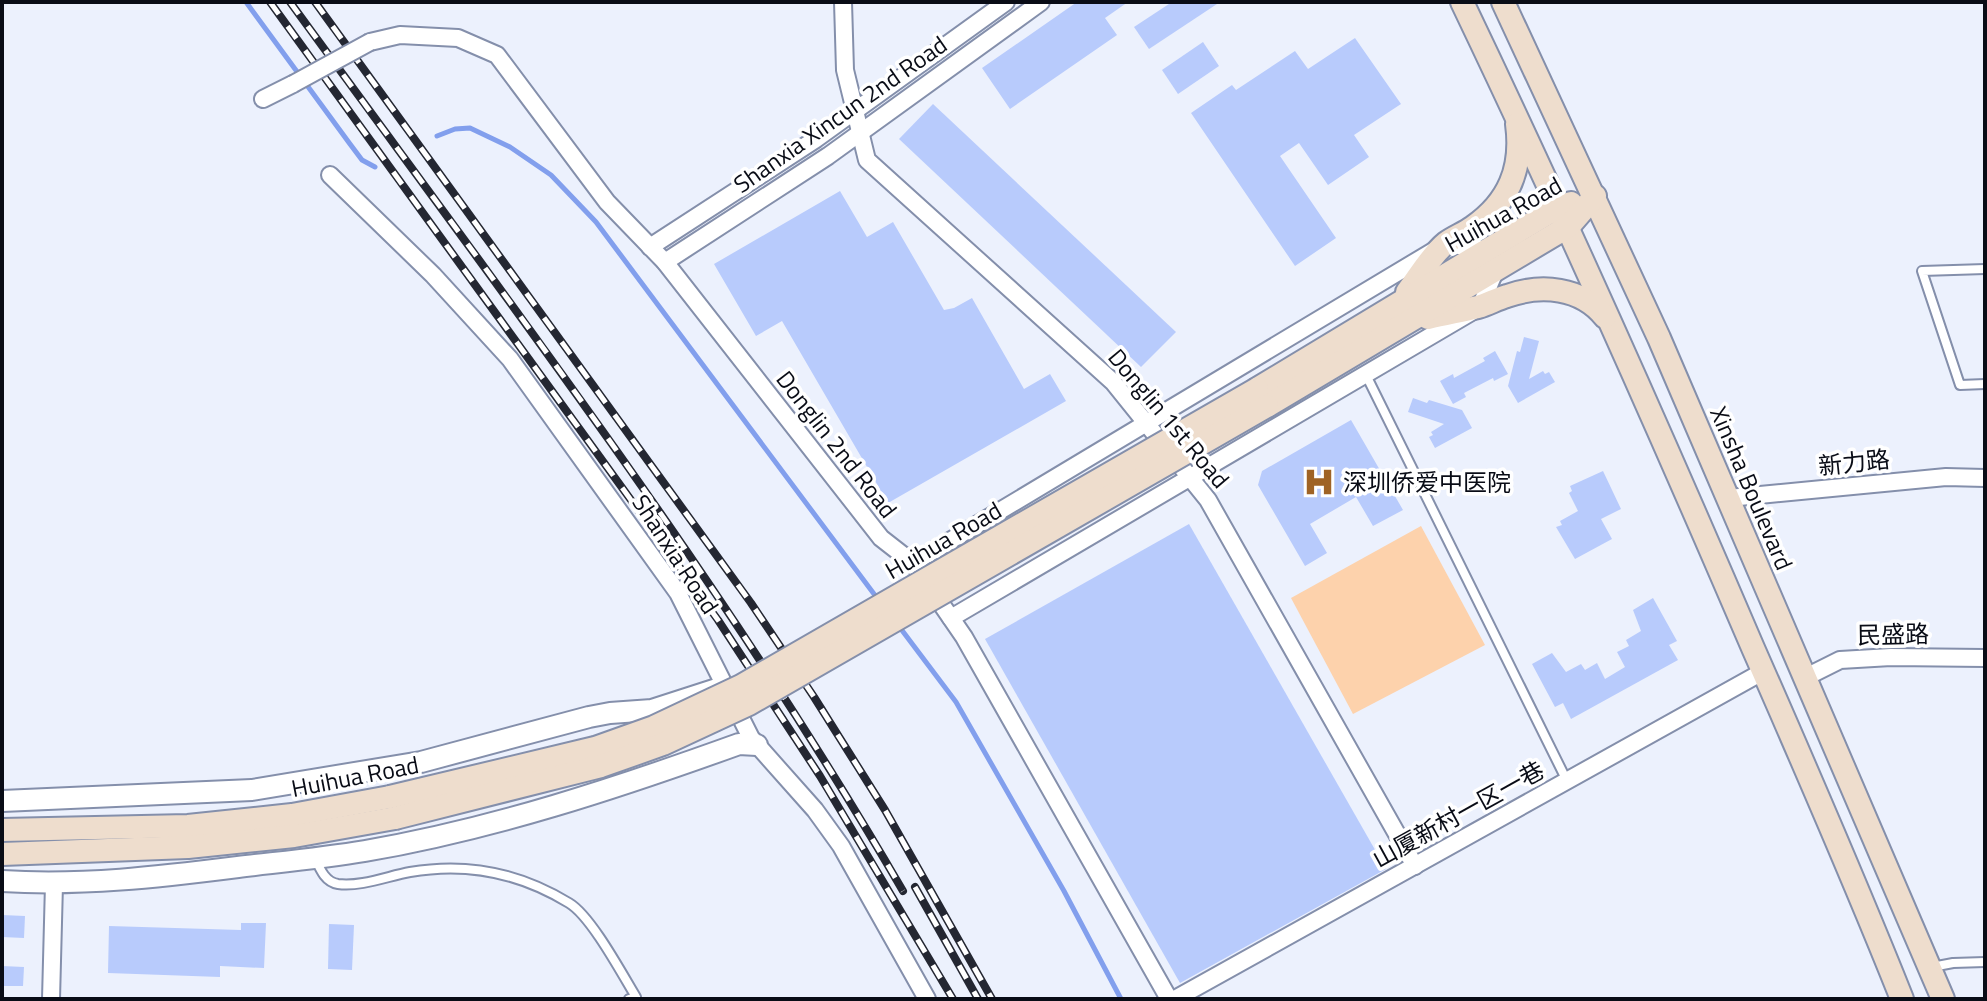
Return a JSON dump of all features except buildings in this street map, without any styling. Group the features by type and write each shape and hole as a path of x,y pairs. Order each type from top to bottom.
{"main road":[{"path":"1462,2 1564,216 1764,671 1902,999"},
{"name":"Xinsha Boulevard","path":"1503,2 1595,196 1729,498 1943,999"},
{"path":"1403,313 1445,244 1495,209 1510,189 1517,166 1519,141 1515,111"},
{"name":"Huihua Road","path":"2,854 188,847 294,836 393,808 601,766 663,744 749,704 1595,196"},
{"path":"1403,313 1480,307 1535,289 1561,290 1590,303 1612,325"},
{"name":"Huihua Road","path":"2,830 188,826 393,808"}],"street":[{"name":"Donglin 1st Road","path":"843,2 845,70 867,160 1113,382 1208,500 1415,866"},
{"name":"Shanxia Xincun 2nd Road","path":"650,247 855,111 1006,2"},
{"name":"Shanxia Xincun 2nd Road","path":"665,262 860,133 1041,2"},
{"name":"Donglin 2nd Road","path":"263,99 370,42 400,35 458,38 497,55 607,202 665,262 881,538 913,563 1004,705 1169,999"},
{"name":"Shanxia Road","path":"330,175 433,275 510,359 678,593 740,720 841,846 927,999"},
{"path":"913,563 1445,244 1492,260 1480,307 951,618"},
{"name":"新力路","path":"1729,498 1946,477 1985,478"},
{"name":"民盛路","path":"1806,677 1840,660 1985,658"},
{"name":"山厦新村一区一巷","path":"1175,999 1764,671"},
{"path":"2,801 252,790 421,762 589,717 652,710 725,687"},
{"path":"2,881 54,884 144,879 365,851 452,833 581,799 739,744 757,745"},
{"path":"51,999 54,884"}],"lane":[{"path":"1985,269 1922,271 1960,385 1985,384"},
{"path":"1366,374 1567,781"},
{"path":"315,857 322,874 335,884 414,871 452,869 497,871 529,883 572,905 602,941 636,997 629,999"},
{"path":"1931,967 1985,962"}],"shaded area":[{"path":"1421,526 1485,645 1353,714 1291,598"}],"waterway":[{"path":"246,2 362,160 375,167"},
{"path":"437,136 455,129 470,128 510,147 551,175 596,222 877,598"},
{"path":"898,625 956,702 1064,891 1121,999"}],"railway":[{"path":"270,2 718,620 820,776 953,999"},
{"path":"290,2 685,549 761,661 903,891"},
{"path":"315,2 751,603 885,810 992,999"},
{"path":"915,887 978,999"}],"place":[{"name":"深圳侨爱中医院","path":"1319,482"}]}
